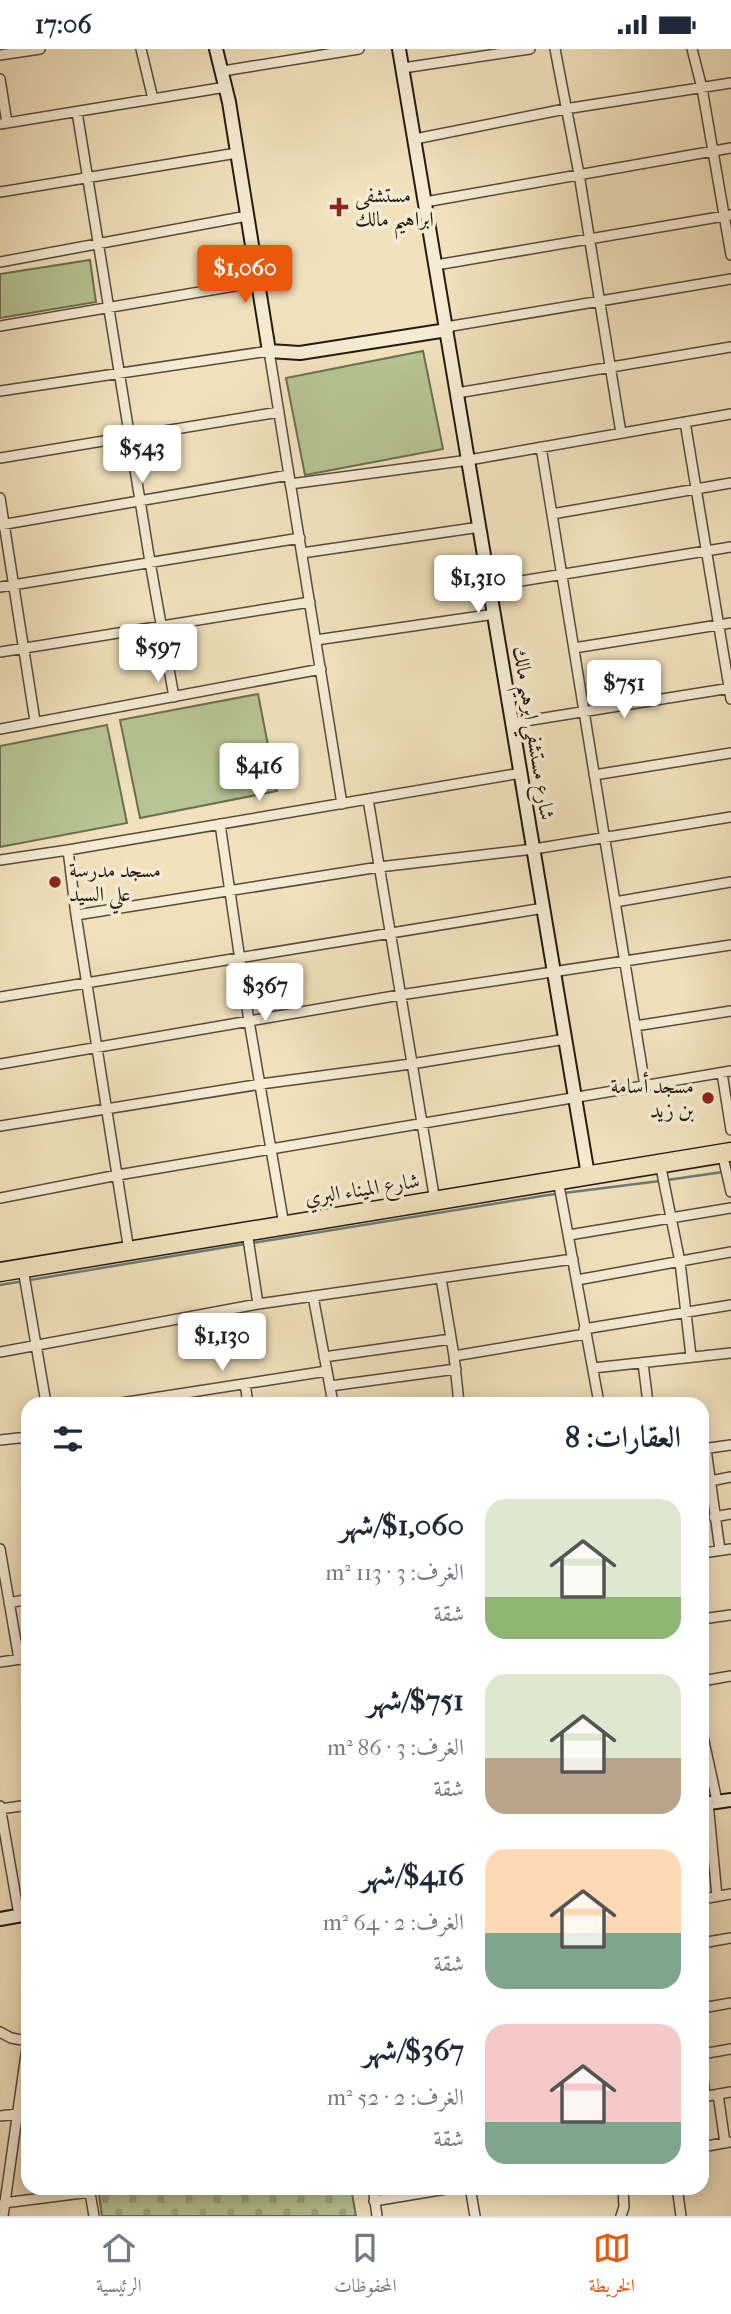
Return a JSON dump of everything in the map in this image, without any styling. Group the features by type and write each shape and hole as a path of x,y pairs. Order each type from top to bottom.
{"highway":[{"name":"شارع الميناء البري","path":"0,1272 726,1152"}],"street":[{"path":"0,55 40,49"},
{"path":"141,49 153,99"},
{"path":"216,49 226,87 342,803"},
{"path":"223,71 359,49"},
{"name":"شارع مستشفي ابرهيم مالك","path":"399,49 588,1175"},
{"path":"403,68 530,49"},
{"path":"555,49 579,174 621,433"},
{"path":"692,49 728,215 731,255"},
{"path":"0,79 4,123 226,87"},
{"path":"415,139 565,109 731,83"},
{"path":"77,112 174,697"},
{"path":"425,202 731,148"},
{"path":"0,192 237,153"},
{"path":"436,265 728,215"},
{"path":"0,262 247,216"},
{"path":"0,391 269,351 300,353 731,279"},
{"path":"0,326 258,282"},
{"path":"457,393 731,348"},
{"path":"0,458 279,412"},
{"path":"2,525 290,479 469,460 731,414"},
{"path":"685,422 731,699"},
{"path":"541,447 645,1086"},
{"path":"552,513 731,483"},
{"path":"0,498 2,525 35,722"},
{"path":"302,553 480,527"},
{"path":"0,587 300,538"},
{"path":"490,586 731,547"},
{"path":"0,652 310,602"},
{"path":"316,640 495,614"},
{"path":"574,648 731,623"},
{"path":"0,729 321,669"},
{"path":"513,723 730,689"},
{"path":"594,775 731,753"},
{"path":"0,860 521,773"},
{"path":"368,799 435,1201"},
{"path":"76,915 379,867 534,849 731,817"},
{"path":"220,824 249,1021 284,1226"},
{"path":"68,850 128,1251"},
{"path":"615,902 731,882"},
{"path":"0,997 544,908"},
{"path":"0,1064 400,996 731,945"},
{"path":"635,1026 731,1011"},
{"path":"0,1126 261,1083 566,1039"},
{"path":"0,1198 118,1175 727,1072 731,1131"},
{"path":"726,1152 731,1192"},
{"path":"660,1163 680,1262 691,1356"},
{"path":"558,1180 598,1397"},
{"path":"569,1235 731,1208"},
{"path":"247,1231 258,1304"},
{"path":"577,1280 731,1252"},
{"path":"0,1352 36,1343 258,1304 573,1259"},
{"path":"23,1269 45,1397"},
{"path":"441,1277 458,1397"},
{"path":"313,1296 332,1397"},
{"path":"454,1356 731,1305"},
{"path":"324,1357 452,1339"},
{"path":"593,1368 731,1353"},
{"path":"643,1363 647,1397"},
{"path":"330,1386 456,1369"},
{"path":"187,1397 245,1384 327,1371"},
{"path":"245,1384 246,1397"},
{"path":"0,1440 21,1438"},
{"path":"709,1448 731,1445"},
{"path":"709,1476 720,1550"},
{"path":"710,1481 731,1477"},
{"path":"714,1517 731,1514"},
{"path":"0,1549 21,1651"},
{"path":"709,1552 731,1549"},
{"path":"9,1603 21,1600"},
{"path":"709,1618 731,1615"},
{"path":"0,1662 21,1659"},
{"path":"709,1680 731,1676"},
{"path":"717,1896 709,1803 731,1800"},
{"path":"21,1806 0,1808 21,1902"},
{"path":"709,1898 731,1894"},
{"path":"0,1919 21,1916"},
{"path":"709,1942 731,1938"},
{"path":"709,2007 731,2003"},
{"path":"0,2032 10,2038 21,2040"},
{"path":"709,2053 731,2049"},
{"path":"3,2216 21,2087"},
{"path":"709,2096 731,2092"},
{"path":"709,2146 728,2143 718,2094"},
{"path":"0,2116 17,2114"},
{"path":"5,2203 57,2195"},
{"path":"91,2195 94,2216"},
{"path":"374,2195 377,2216"},
{"path":"374,2201 410,2195"},
{"path":"471,2195 475,2216"},
{"path":"621,2216 623,2195"},
{"path":"678,2195 681,2216"}],"green space":[{"path":"90,260 96,302 0,318 0,274"},
{"path":"423,351 443,449 305,475 286,378"},
{"path":"258,694 277,791 140,818 120,720"},
{"path":"107,725 127,823 0,847 0,746"},
{"path":"99,2195 352,2195 356,2216 102,2216"}],"waterway":[{"path":"667,1180 723,1172"},
{"path":"252,1243 548,1195 660,1181"},
{"path":"0,1285 245,1244"}],"place":[{"name":"مستشفى ابراهيم مالك","path":"339,207"},
{"name":"مسجد مدرسة علي السيد","path":"55,882"},
{"name":"مسجد أسامة بن زيد","path":"708,1098"}]}
